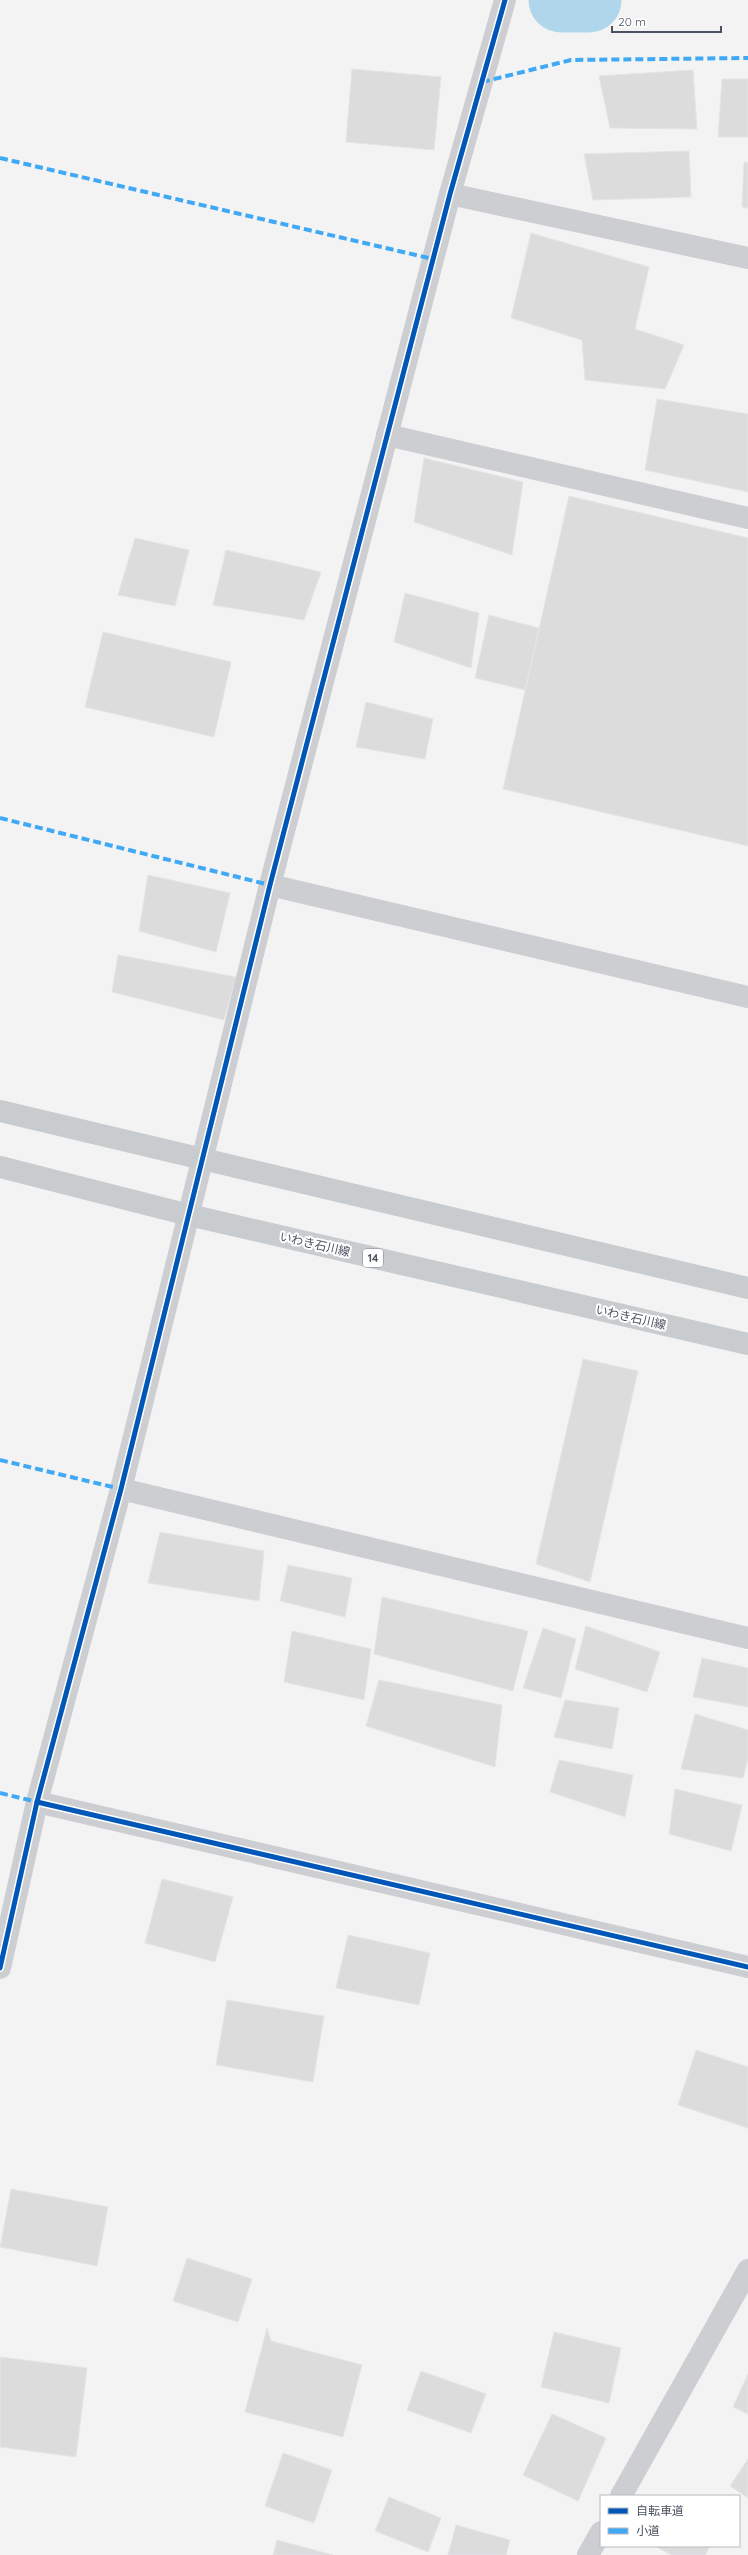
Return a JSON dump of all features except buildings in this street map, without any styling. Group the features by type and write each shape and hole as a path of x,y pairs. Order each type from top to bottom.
{"main road":[{"path":"0,1111 748,1288"},
{"name":"いわき石川線","path":"0,1167 189,1215 748,1344"}],"street":[{"path":"0,1968 37,1802 121,1489 270,885 450,194 505,0"},
{"path":"450,194 748,258"},
{"path":"386,436 748,518"},
{"path":"270,885 748,997"},
{"path":"121,1489 748,1638"},
{"path":"37,1802 748,1967"},
{"path":"622,2495 748,2270"},
{"path":"588,2555 600,2534"}],"waterway":[{"path":"561,0 589,0"}],"marked path":[{"path":"482,82 571,60 748,58"},
{"path":"0,158 433,259"},
{"path":"0,818 270,885"},
{"path":"0,1460 121,1489"},
{"path":"0,1793 37,1802"}],"cycle path":[{"path":"0,1968 37,1802 121,1489 270,885 450,194 505,0"},
{"path":"37,1802 748,1967"}]}
